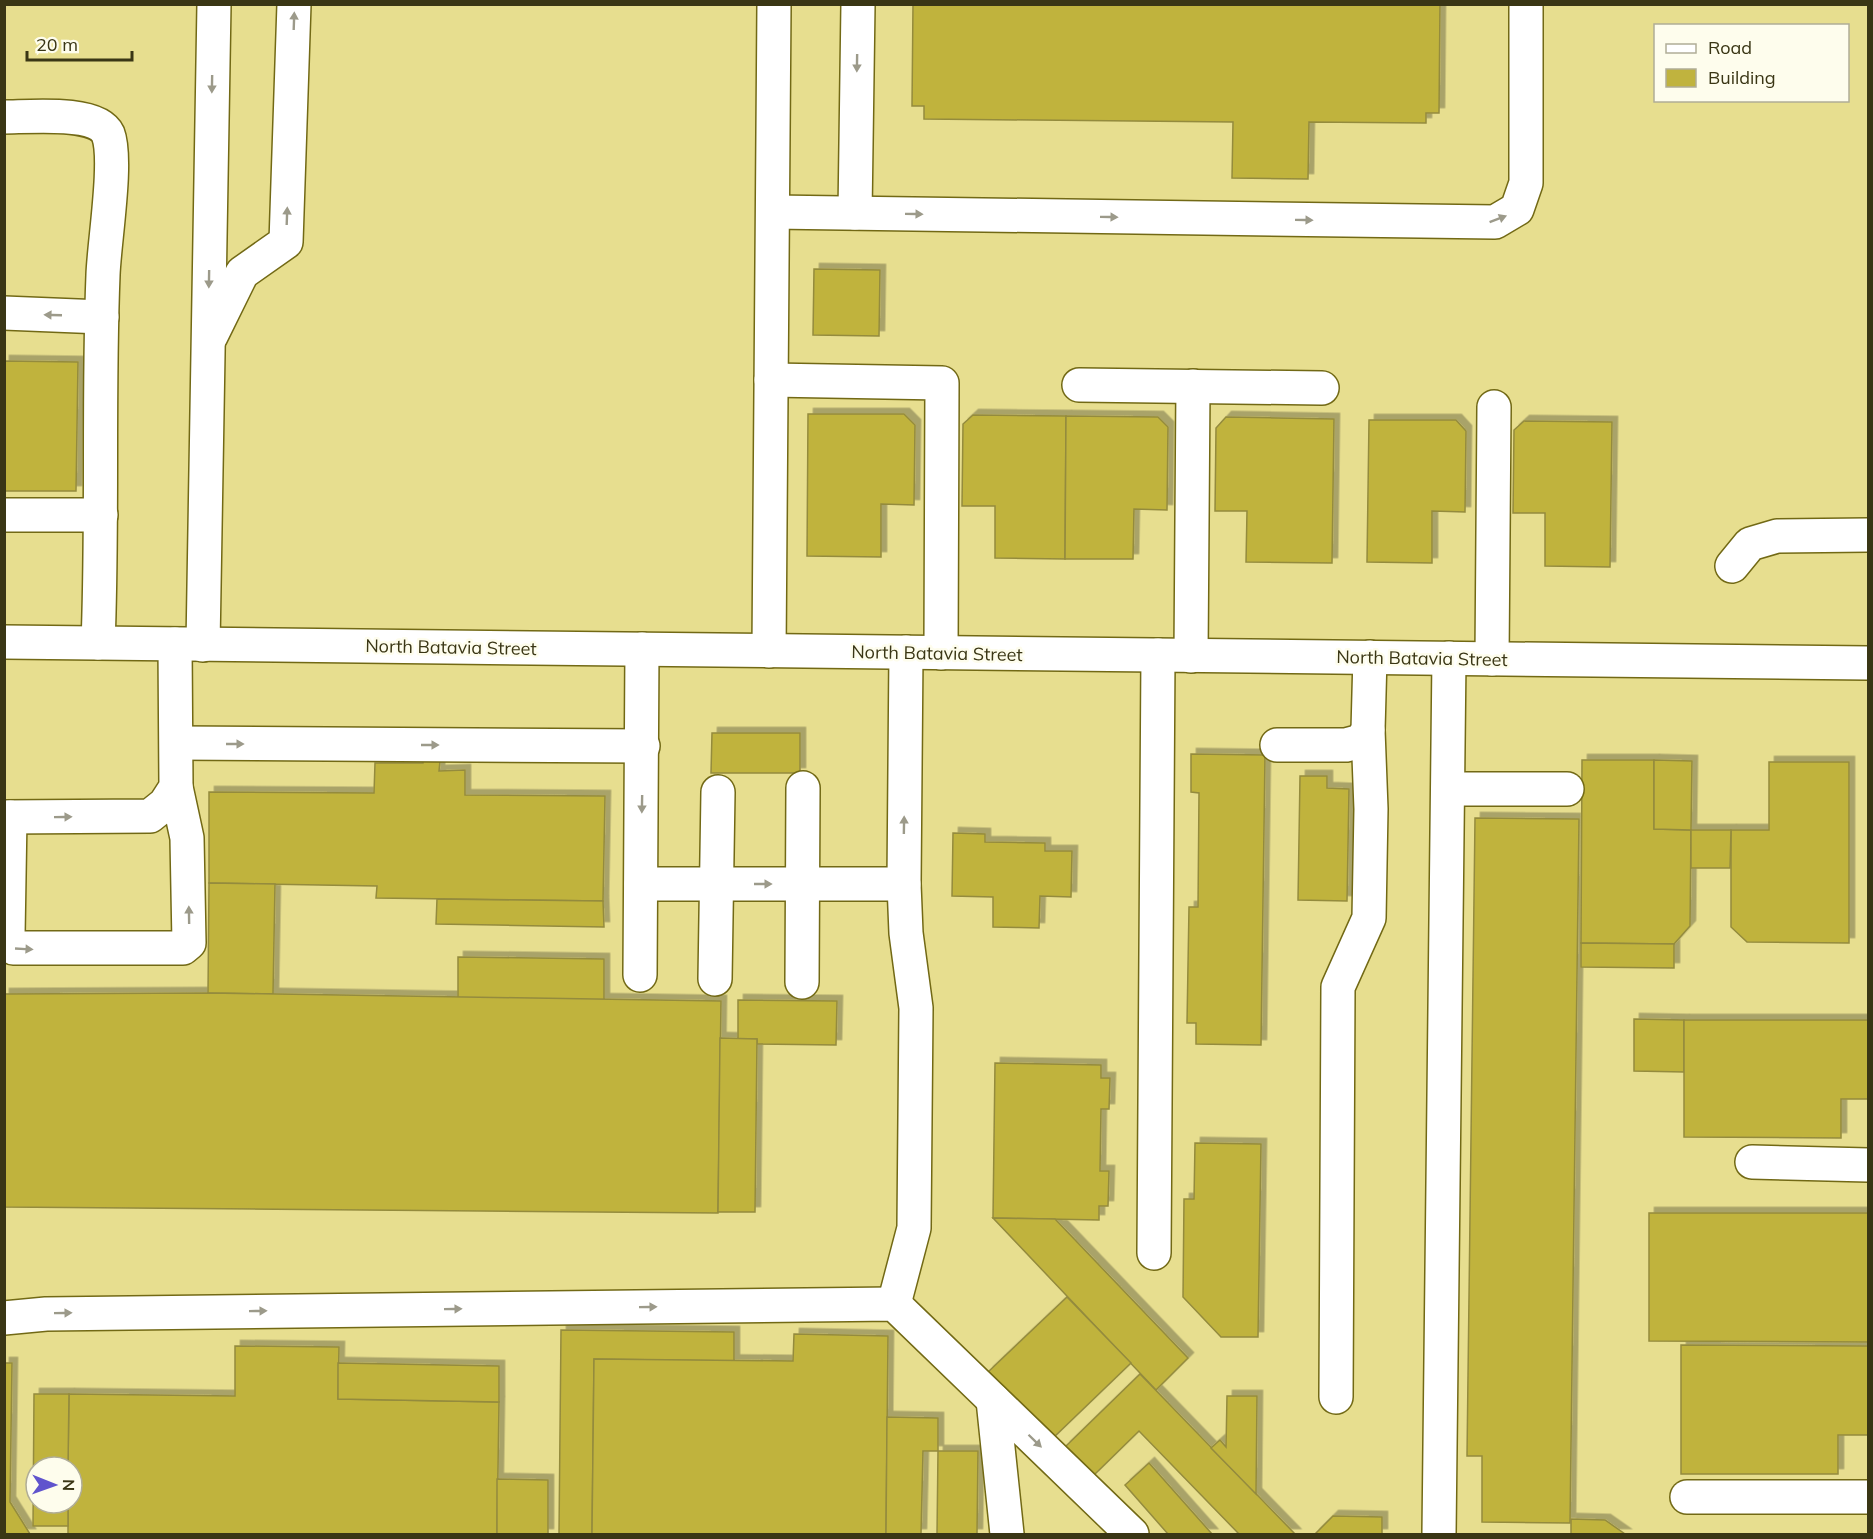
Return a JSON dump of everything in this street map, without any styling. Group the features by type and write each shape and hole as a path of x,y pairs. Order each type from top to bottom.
{"main road":[{"path":"176,788 165,804 150,816 7,817 8,935 13,948 183,948 189,943 187,838 176,788 177,743 189,644 207,344 214,4"},
{"path":"207,344 242,273 286,242 294,4"},
{"path":"769,651 774,4"},
{"path":"855,213 858,4"},
{"path":"772,212 1495,222 1517,209 1526,183 1526,4"},
{"path":"4,117 62,117 94,121 107,133 112,158 102,275 98,643"},
{"path":"4,313 102,317"},
{"path":"771,380 942,383 941,653"},
{"path":"1079,385 1322,387"},
{"path":"1191,656 1193,386"},
{"path":"1492,659 1494,407"},
{"path":"4,515 101,515"},
{"path":"1732,566 1750,544 1777,536 1869,535"},
{"name":"North Batavia Street","path":"4,642 1869,663"},
{"path":"640,975 642,649"},
{"path":"894,1304 914,1228 916,1008 906,933 904,884 906,652"},
{"path":"1154,1253 1158,655"},
{"path":"1336,1397 1338,987 1369,918 1370,657"},
{"path":"1439,1534 1449,658"},
{"path":"1277,745 1346,745 1361,741 1368,730"},
{"path":"177,743 643,746"},
{"path":"802,982 803,788"},
{"path":"1448,789 1567,789"},
{"path":"715,979 718,792"},
{"path":"641,884 904,884"},
{"path":"1752,1162 1869,1165"},
{"path":"4,1318 46,1314 894,1304 1132,1534"},
{"path":"993,1400 1007,1534"},
{"path":"1687,1497 1869,1497"}],"building":[{"path":"913,4 1440,4 1439,113 1426,113 1426,123 1309,122 1308,179 1232,178 1233,122 924,119 924,106 912,106"},
{"path":"814,269 880,270 879,336 813,335"},
{"path":"4,361 78,362 76,491 4,491"},
{"path":"808,414 904,414 915,425 914,505 881,504 881,557 807,556"},
{"path":"973,415 1066,416 1065,559 995,558 995,506 962,506 963,424"},
{"path":"1066,416 1158,417 1168,427 1167,510 1134,509 1133,559 1065,559"},
{"path":"1226,417 1334,419 1332,563 1246,562 1247,511 1215,511 1216,428"},
{"path":"1369,420 1456,420 1466,431 1465,512 1432,511 1432,563 1367,562"},
{"path":"1524,421 1612,422 1610,567 1545,566 1545,513 1513,513 1514,430"},
{"path":"712,733 800,733 800,773 711,773"},
{"path":"1191,754 1265,755 1261,1045 1196,1044 1196,1023 1187,1023 1189,907 1198,907 1199,793 1191,792"},
{"path":"1582,760 1654,760 1654,829 1691,830 1690,926 1674,944 1581,943"},
{"path":"1654,760 1692,761 1691,830 1654,829"},
{"path":"423,761 440,761 439,771 465,770 465,795 605,796 603,901 376,898 377,886 209,883 209,792 374,793 375,763 423,763"},
{"path":"1769,762 1849,762 1849,943 1747,942 1731,927 1731,830 1769,830"},
{"path":"1300,776 1327,776 1327,788 1349,789 1347,901 1298,900"},
{"path":"1475,818 1579,819 1570,1523 1482,1522 1482,1456 1467,1456"},
{"path":"1691,830 1731,830 1730,868 1691,868"},
{"path":"953,833 985,834 985,842 1045,843 1045,851 1072,851 1071,897 1040,896 1039,928 993,927 993,897 952,896"},
{"path":"209,883 275,884 273,994 208,993"},
{"path":"437,899 603,901 604,927 436,924"},
{"path":"1581,943 1674,944 1674,968 1581,967"},
{"path":"458,957 604,959 604,1000 458,999"},
{"path":"208,993 721,1001 718,1213 4,1207 4,994"},
{"path":"738,1000 837,1001 836,1045 757,1044 757,1039 738,1039"},
{"path":"1634,1019 1684,1020 1684,1072 1634,1071"},
{"path":"1684,1020 1868,1020 1868,1099 1841,1099 1841,1138 1684,1137"},
{"path":"720,1038 757,1039 755,1212 718,1212"},
{"path":"995,1063 1101,1065 1101,1078 1110,1078 1109,1109 1101,1109 1100,1171 1109,1171 1108,1206 1099,1206 1099,1220 993,1218"},
{"path":"1195,1143 1261,1144 1258,1337 1221,1337 1183,1297 1184,1199 1194,1199"},
{"path":"1649,1213 1868,1213 1868,1342 1649,1341"},
{"path":"993,1218 1055,1219 1188,1358 1156,1390"},
{"path":"1067,1297 1131,1363 1052,1439 988,1372"},
{"path":"561,1330 734,1332 734,1361 594,1359 592,1534 559,1534"},
{"path":"794,1334 888,1336 886,1534 592,1534 594,1359 793,1361"},
{"path":"1681,1345 1868,1346 1868,1435 1838,1435 1838,1474 1681,1474"},
{"path":"235,1346 339,1347 338,1399 499,1402 497,1534 68,1534 68,1515 84,1515 84,1455 68,1455 69,1394 235,1396"},
{"path":"4,1363 12,1363 10,1502 30,1534 4,1534"},
{"path":"338,1363 499,1366 499,1402 338,1399"},
{"path":"1140,1374 1295,1534 1239,1534 1139,1431 1093,1476 1065,1447"},
{"path":"34,1394 69,1394 68,1455 34,1455"},
{"path":"1227,1396 1257,1396 1256,1494 1211,1448 1220,1440 1226,1447"},
{"path":"887,1417 938,1418 938,1451 923,1451 921,1534 886,1534"},
{"path":"938,1451 978,1451 977,1534 937,1534"},
{"path":"1149,1463 1212,1534 1168,1534 1125,1485"},
{"path":"497,1479 548,1480 548,1534 497,1534"},
{"path":"33,1515 68,1515 68,1526 33,1526"},
{"path":"1333,1516 1382,1517 1382,1534 1315,1534"},
{"path":"1571,1519 1605,1520 1625,1534 1571,1534"}]}
